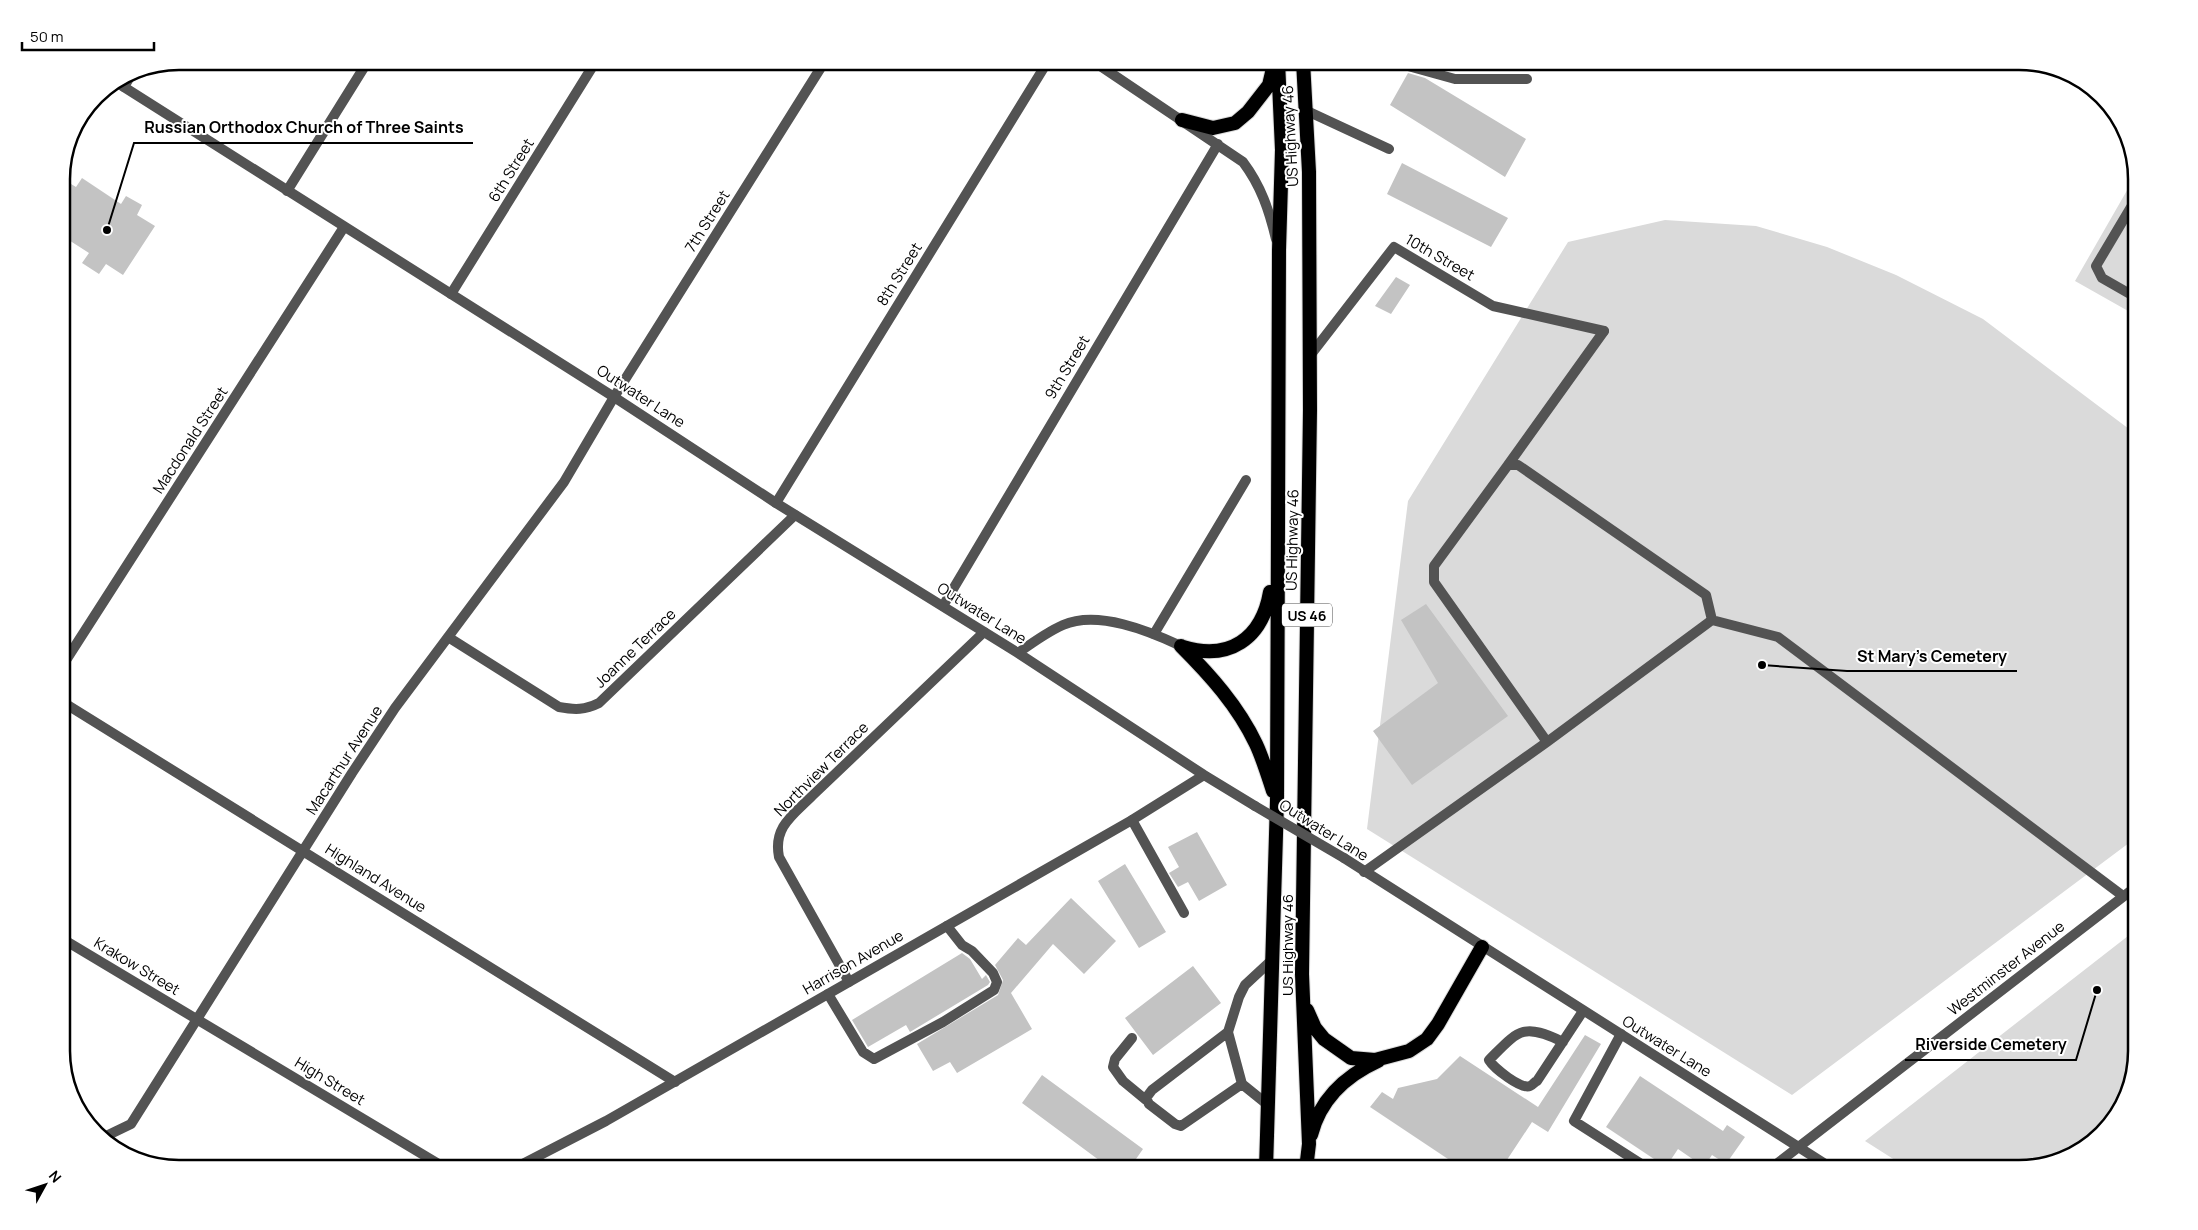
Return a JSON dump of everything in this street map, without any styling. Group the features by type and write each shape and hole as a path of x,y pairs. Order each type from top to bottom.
{"highway":[{"path":"1182,120 1213,128 1235,123 1248,112 1269,85 1273,70"},
{"name":"US Highway 46","path":"1266,1160 1277,801 1279,250 1282,150 1277,70"},
{"name":"US Highway 46","path":"1304,70 1309,172 1309,357 1302,974 1308,1144 1307,1160"},
{"path":"1181,646 1198,652 1217,652 1233,647 1247,638 1259,626 1267,609 1277,554"},
{"path":"1181,646 1210,674 1237,711 1256,744 1277,801"},
{"path":"1302,974 1308,1016 1324,1039 1352,1058 1366,1061 1409,1051 1427,1039 1438,1024 1482,947"},
{"path":"1308,1144 1319,1113 1339,1086 1363,1068 1388,1057"}],"street":[{"path":"286,190 362,70"},
{"name":"6th Street","path":"451,294 590,70"},
{"name":"7th Street","path":"614,397 819,70"},
{"name":"8th Street","path":"776,503 1042,70"},
{"path":"1107,70 1243,162 1256,179 1268,206 1279,250"},
{"path":"1423,70 1456,79 1527,79"},
{"name":"Outwater Lane","path":"122,86 614,397 776,503 1018,653 1204,775 1344,858 1820,1160"},
{"path":"1306,110 1389,150"},
{"name":"9th Street","path":"943,606 1218,144"},
{"path":"2128,211 2096,266 2102,278 2128,293"},
{"name":"Macdonald Street","path":"70,655 344,227"},
{"name":"10th Street","path":"1309,357 1394,247 1493,306 1604,331 1508,465"},
{"name":"Macarthur Avenue","path":"109,1135 131,1124 395,708 564,482 614,397"},
{"path":"1547,742 1434,582 1434,566 1508,465 1518,465 1706,595 1712,620"},
{"path":"1154,634 1246,480"},
{"name":"Joanne Terrace","path":"448,637 559,707 574,710 587,709 599,703 795,514"},
{"path":"1018,653 1065,624 1101,619 1154,634 1181,646"},
{"path":"1364,872 1547,742 1712,620"},
{"path":"1712,620 1778,637 2123,896"},
{"name":"Northview Terrace","path":"849,982 779,857 777,846 778,834 785,823 812,796 984,632"},
{"name":"Highland Avenue","path":"70,706 674,1082"},
{"name":"Harrison Avenue","path":"531,1160 606,1121 947,926 1132,820 1204,775"},
{"path":"1132,820 1184,913"},
{"name":"Westminster Avenue","path":"1782,1160 2128,892"},
{"path":"828,994 863,1052 874,1059 943,1022 994,990 997,982 993,973 972,951 962,945 947,926"},
{"name":"Krakow Street","path":"70,943 197,1019"},
{"path":"1268,1105 1242,1084 1228,1032 1239,997 1245,985 1272,960"},
{"path":"1563,1042 1548,1034 1530,1030 1515,1034 1489,1060 1493,1067 1523,1087 1530,1086 1537,1081 1563,1042 1583,1011"},
{"name":"High Street","path":"197,1019 432,1160"},
{"path":"1146,1100 1152,1090 1228,1032"},
{"path":"1621,1034 1574,1121 1635,1160"},
{"path":"1132,1038 1115,1059 1113,1067 1123,1081 1175,1124 1181,1126 1186,1124 1242,1084"}],"shaded area":[{"path":"2128,189 2128,311 2075,281"},
{"path":"1665,220 1756,226 1827,247 1896,275 1983,319 2128,428 2128,844 1792,1095 1367,829 1408,501 1568,242"},
{"path":"2128,936 2128,1051 2126,1072 2117,1099 2110,1112 2080,1142 2054,1154 2033,1159 1895,1160 1865,1141"}],"building":[{"path":"1408,73 1425,78 1526,139 1505,177 1390,105"},
{"path":"1402,163 1508,218 1491,247 1387,194"},
{"path":"82,178 121,204 126,196 142,205 137,215 155,226 123,275 106,264 99,274 82,263 89,253 70,241 70,183 76,187"},
{"path":"1396,277 1410,285 1391,314 1375,306"},
{"path":"1426,604 1508,716 1412,785 1373,731 1438,683 1401,620"},
{"path":"1197,832 1227,885 1199,901 1188,882 1178,887 1169,873 1179,867 1168,847"},
{"path":"1125,864 1166,932 1139,948 1098,881"},
{"path":"1071,898 1116,941 1084,974 1053,944 1011,993 1032,1029 957,1073 950,1062 933,1071 917,1044 998,995 1003,980 995,965 1018,938 1026,945"},
{"path":"962,953 970,959 982,979 986,975 990,982 988,985 910,1032 906,1025 868,1047 852,1020"},
{"path":"1193,966 1221,1003 1153,1055 1125,1018"},
{"path":"1585,1035 1601,1044 1548,1132 1532,1122 1507,1160 1450,1160 1370,1107 1382,1092 1393,1099 1398,1088 1437,1079 1460,1056 1538,1107"},
{"path":"1042,1075 1143,1149 1135,1160 1099,1160 1022,1103"},
{"path":"1640,1076 1723,1131 1727,1125 1745,1137 1729,1160 1720,1160 1712,1155 1709,1160 1694,1160 1678,1149 1671,1160 1656,1160 1606,1127"}],"place":[{"name":"Russian Orthodox Church of Three Saints","path":"107,230"},
{"name":"St Mary's Cemetery","path":"1762,665"},
{"name":"Riverside Cemetery","path":"2097,990"}]}
